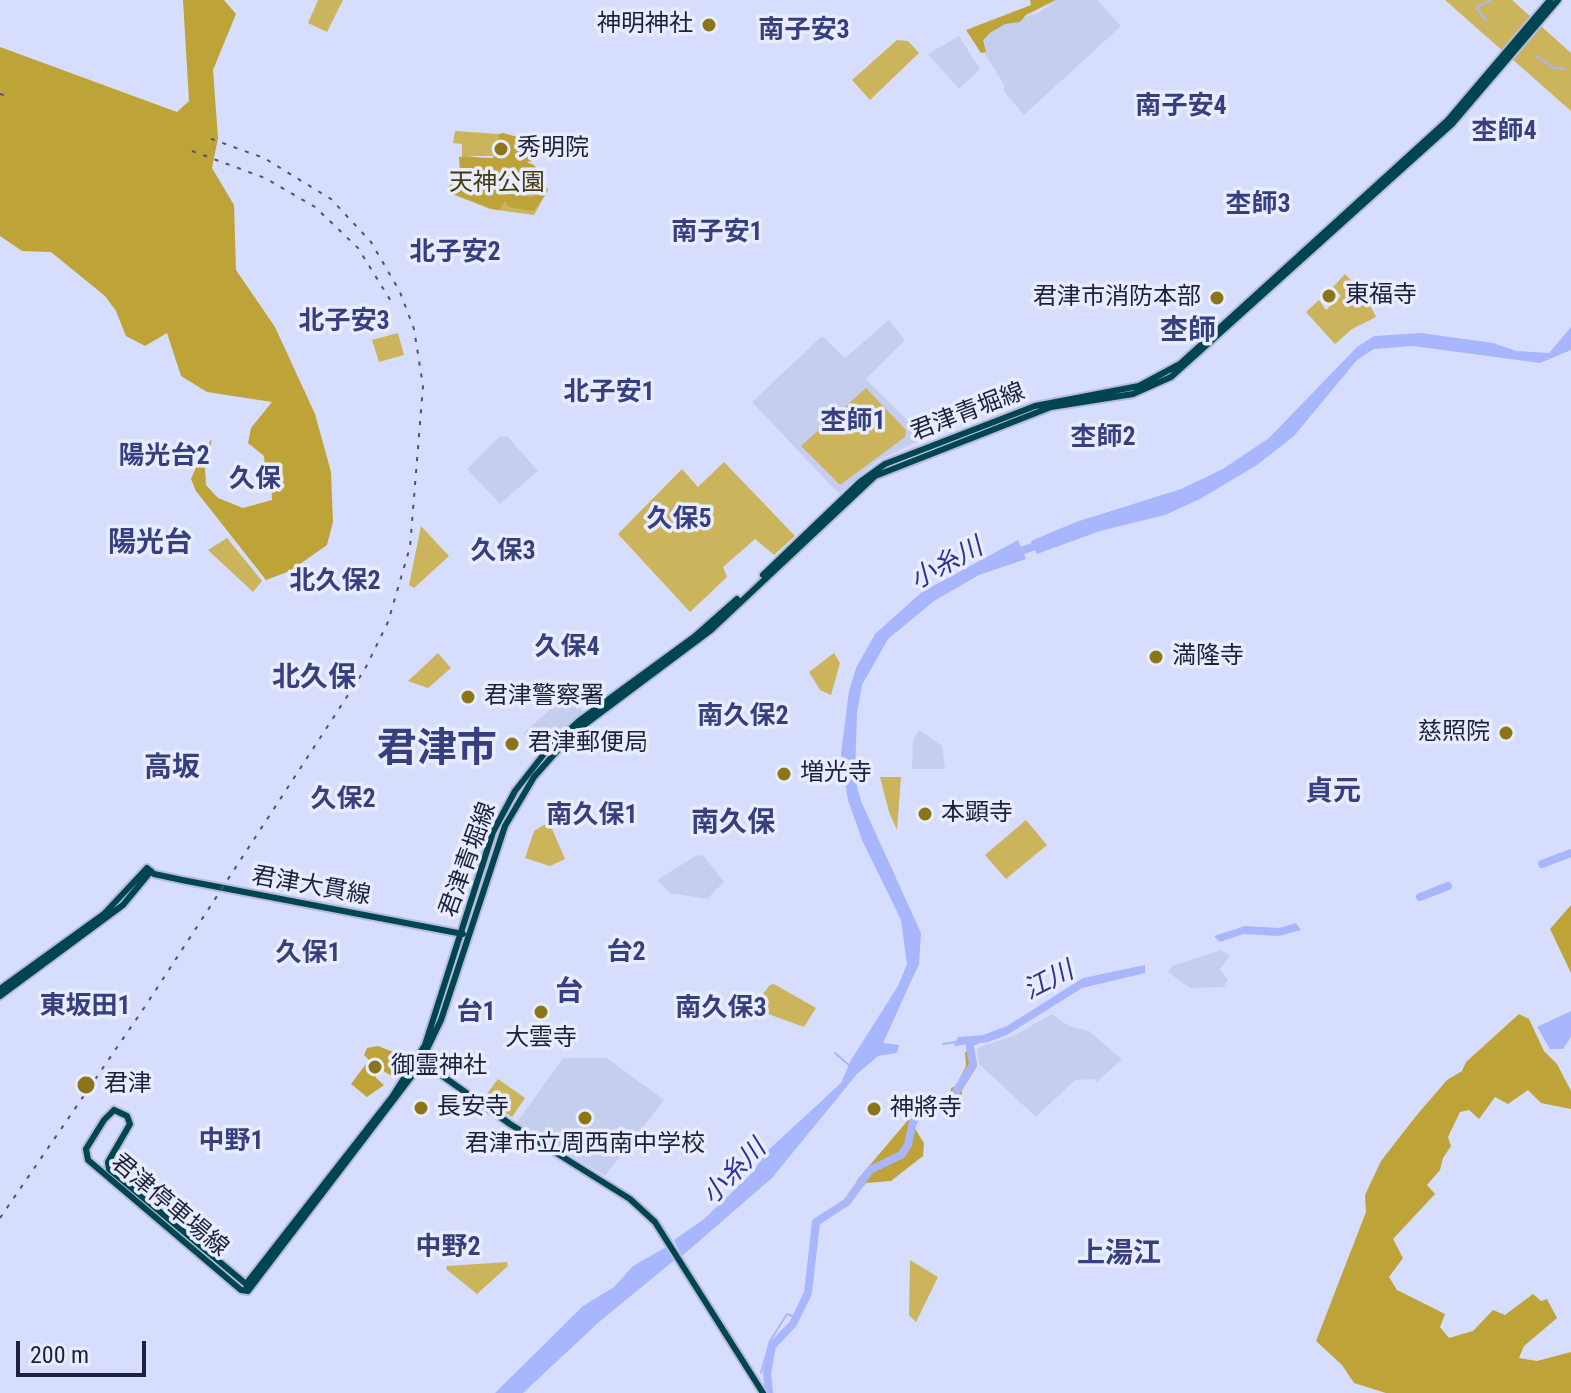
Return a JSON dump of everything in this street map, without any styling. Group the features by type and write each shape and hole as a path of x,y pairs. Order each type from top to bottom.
{"main road":[{"name":"君津青堀線","path":"464,934 493,832 507,803 544,754 579,721 700,633 877,469 1035,406 1127,390 1180,364 1448,120 1550,0"},
{"name":"君津青堀線","path":"419,1060 511,812 543,765 583,725 711,630 875,476 1051,407 1133,394 1171,377 1452,124 1558,0"},
{"name":"君津大貫線","path":"149,870 217,887 464,934"},
{"path":"0,989 112,908 149,870"},
{"path":"0,996 110,916 149,870"},
{"path":"419,1060 526,1135 630,1199 660,1230 763,1393"},
{"name":"君津停車場線","path":"247,1288 109,1169 108,1162 130,1124 123,1112 109,1113 86,1149 88,1160 241,1290 247,1288 419,1060"}],"shaded area":[{"path":"1057,0 1097,0 1121,26 1024,115 1003,90 1005,86 983,51 981,39 996,26 1038,13"},
{"path":"959,36 980,69 959,89 928,54"},
{"path":"889,320 905,340 866,379 925,438 877,461 839,494 752,402 822,336 845,358"},
{"path":"507,436 538,471 500,504 467,469 499,437"},
{"path":"568,694 584,712 541,749 523,733"},
{"path":"919,730 942,746 945,769 912,769 913,740"},
{"path":"697,855 704,856 724,882 707,899 670,893 657,880"},
{"path":"1221,950 1230,956 1220,969 1228,980 1224,987 1190,988 1168,972 1172,966"},
{"path":"1052,1014 1069,1026 1089,1031 1122,1059 1097,1082 1093,1079 1075,1080 1036,1117 979,1064 977,1048 1013,1036"},
{"name":"君津市立周西南中学校","path":"563,1058 607,1058 664,1100 605,1176 517,1122"}],"green space":[{"path":"183,0 224,0 236,14 213,70 218,138 212,168 234,205 236,270 275,327 315,414 331,472 333,522 327,545 290,571 266,580 196,491 191,479 204,449 212,439 205,469 206,485 218,498 243,508 272,500 271,469 265,468 264,456 248,443 251,428 272,402 207,392 181,376 167,333 145,346 126,336 116,311 105,296 51,252 22,251 0,236 0,47 177,112 189,101"},
{"path":"318,0 343,0 327,32 308,23"},
{"path":"1030,0 1056,0 1026,15 1020,22 1005,24 990,33 983,40 986,52 981,53 966,30 1031,5"},
{"path":"1445,0 1512,0 1571,53 1571,111"},
{"path":"897,40 908,41 919,53 870,100 852,80"},
{"name":"天神公園","path":"455,131 499,134 493,156 469,156 535,166 548,190 534,215 490,209 449,193 451,171 459,171 462,155 462,144 453,143"},
{"name":"天神公園","path":"499,134 529,140 532,161 527,162 534,165 540,176 535,180 517,179 510,194 532,197 536,195 537,181 541,180 548,190 534,211 509,207 505,201 499,210 493,209 454,194 455,188 471,186 469,172 460,172 459,157 493,158"},
{"path":"1345,274 1365,295 1376,317 1352,329 1335,344 1306,312 1319,300 1326,310 1341,296 1333,287"},
{"path":"398,333 404,355 379,362 372,340"},
{"path":"866,388 906,430 905,437 840,485 801,446"},
{"path":"724,462 795,536 774,555 755,539 723,567 727,577 690,612 618,534 682,469 698,487"},
{"path":"421,526 449,556 414,588 409,585"},
{"path":"227,538 262,581 253,592 208,550"},
{"path":"438,653 451,668 428,688 408,681"},
{"path":"834,653 840,663 831,695 820,690 809,672"},
{"path":"880,777 901,777 897,830 889,812"},
{"path":"1026,820 1047,845 1006,879 985,855"},
{"path":"549,822 565,859 550,866 525,858 534,831"},
{"path":"1571,905 1571,973 1550,929"},
{"path":"774,984 816,1008 804,1027 752,1008"},
{"path":"1519,1014 1529,1019 1544,1051 1557,1064 1571,1091 1571,1109 1541,1103 1528,1090 1508,1104 1495,1097 1479,1119 1469,1110 1460,1112 1448,1137 1451,1146 1440,1170 1427,1185 1435,1194 1393,1239 1403,1258 1389,1277 1397,1290 1445,1314 1440,1327 1449,1338 1473,1331 1493,1310 1505,1315 1533,1294 1541,1301 1547,1299 1557,1318 1524,1346 1519,1358 1537,1361 1571,1352 1571,1393 1386,1393 1354,1383 1342,1365 1316,1341 1366,1212 1365,1195 1381,1161 1416,1116 1447,1080 1462,1071 1466,1062"},
{"path":"378,1046 406,1057 393,1068 392,1076 371,1064 377,1072 376,1078 384,1085 367,1097 351,1084 369,1060 364,1055 367,1048"},
{"path":"971,1050 977,1066 962,1090 961,1101 949,1106 930,1104 951,1098 951,1088 956,1086 966,1066 965,1052"},
{"path":"498,1079 525,1098 512,1117 483,1099"},
{"path":"909,1119 924,1143 923,1156 891,1181 866,1183 853,1199 848,1199 858,1179"},
{"path":"910,1260 938,1277 916,1322 909,1315"},
{"path":"507,1262 508,1266 477,1294 446,1269 447,1266"}],"water":[{"path":"1571,327 1571,350 1540,363 1413,346 1374,349 1357,360 1294,436 1257,465 1200,499 1165,515 1100,531 1037,554 1031,541 1076,522 1181,489 1223,469 1269,438 1357,347 1374,336 1421,333 1493,343 1516,351 1549,353"},
{"path":"1018,540 1026,559 979,575 934,601 888,639 862,685 857,713 855,775 844,778 841,754 849,691 856,668 875,634 922,592"},
{"path":"855,779 861,801 921,933 919,964 883,1043 899,1045 897,1053 878,1056 857,1074 772,1178 682,1256 674,1240 704,1219 753,1172 765,1153 841,1083 851,1060 898,986 907,964 901,920 862,840 848,800 845,782"},
{"path":"1296,923 1301,930 1279,936 1243,934 1220,942 1214,936 1245,926 1279,928"},
{"path":"1145,965 1145,973 1082,988 1007,1035 988,1042 954,1046 958,1037 983,1035 1007,1026 1083,978"},
{"path":"1571,1011 1571,1037 1563,1049 1550,1049 1537,1027"},
{"path":"668,1246 677,1258 599,1322 523,1393 495,1393 583,1306 614,1287 633,1266"}],"waterway":[{"path":"1486,21 1476,7 1491,0"},
{"path":"1537,56 1552,67 1564,69"},
{"name":"小糸川","path":"1015,553 1044,543"},
{"name":"江川","path":"1542,864 1571,853"},
{"name":"江川","path":"1420,897 1448,886"},
{"name":"江川","path":"769,1393 767,1373 772,1346 793,1324 808,1293 816,1222 847,1202 870,1170 901,1155 908,1145 913,1122 926,1104 942,1104 953,1097 973,1064 969,1041 975,1041"},
{"path":"943,1044 956,1042"},
{"path":"835,1053 850,1066"},
{"path":"761,1373 770,1341 787,1314 797,1318"}],"railway":[{"path":"0,94 7,96"},
{"path":"0,1218 144,1008 365,669 388,622 410,547 423,386 414,329 400,292 371,242 331,199 264,158 206,137"},
{"path":"192,151 265,178 315,207 358,248 394,306"}],"place":[{"name":"神明神社","path":"709,25"},
{"name":"秀明院","path":"501,149"},
{"name":"東福寺","path":"1329,296"},
{"name":"君津市消防本部","path":"1217,298"},
{"name":"満隆寺","path":"1156,657"},
{"name":"君津警察署","path":"468,697"},
{"name":"慈照院","path":"1506,733"},
{"name":"君津郵便局","path":"512,744"},
{"name":"増光寺","path":"784,774"},
{"name":"本顕寺","path":"925,814"},
{"name":"大雲寺","path":"541,1012"},
{"name":"御霊神社","path":"375,1067"},
{"name":"君津","path":"86,1085"},
{"name":"長安寺","path":"421,1108"},
{"name":"神將寺","path":"874,1109"},
{"name":"君津市立周西南中学校","path":"585,1118"}],"district":[{"name":"南子安3","path":"804,31"},
{"name":"南子安4","path":"1181,107"},
{"name":"杢師4","path":"1504,132"},
{"name":"杢師3","path":"1258,205"},
{"name":"南子安1","path":"717,233"},
{"name":"北子安2","path":"455,253"},
{"name":"北子安3","path":"344,322"},
{"name":"杢師","path":"1188,332"},
{"name":"北子安1","path":"609,393"},
{"name":"杢師1","path":"853,422"},
{"name":"杢師2","path":"1103,438"},
{"name":"陽光台2","path":"164,457"},
{"name":"久保","path":"255,480"},
{"name":"久保5","path":"679,520"},
{"name":"陽光台","path":"150,544"},
{"name":"久保3","path":"503,552"},
{"name":"北久保2","path":"335,582"},
{"name":"久保4","path":"567,648"},
{"name":"北久保","path":"314,679"},
{"name":"南久保2","path":"743,717"},
{"name":"君津市","path":"437,751"},
{"name":"高坂","path":"172,769"},
{"name":"貞元","path":"1333,793"},
{"name":"久保2","path":"343,800"},
{"name":"南久保1","path":"592,816"},
{"name":"南久保","path":"733,824"},
{"name":"台2","path":"626,953"},
{"name":"久保1","path":"308,954"},
{"name":"台","path":"569,993"},
{"name":"東坂田1","path":"85,1007"},
{"name":"南久保3","path":"721,1009"},
{"name":"台1","path":"476,1013"},
{"name":"中野1","path":"231,1142"},
{"name":"中野2","path":"448,1248"},
{"name":"上湯江","path":"1119,1255"}]}
